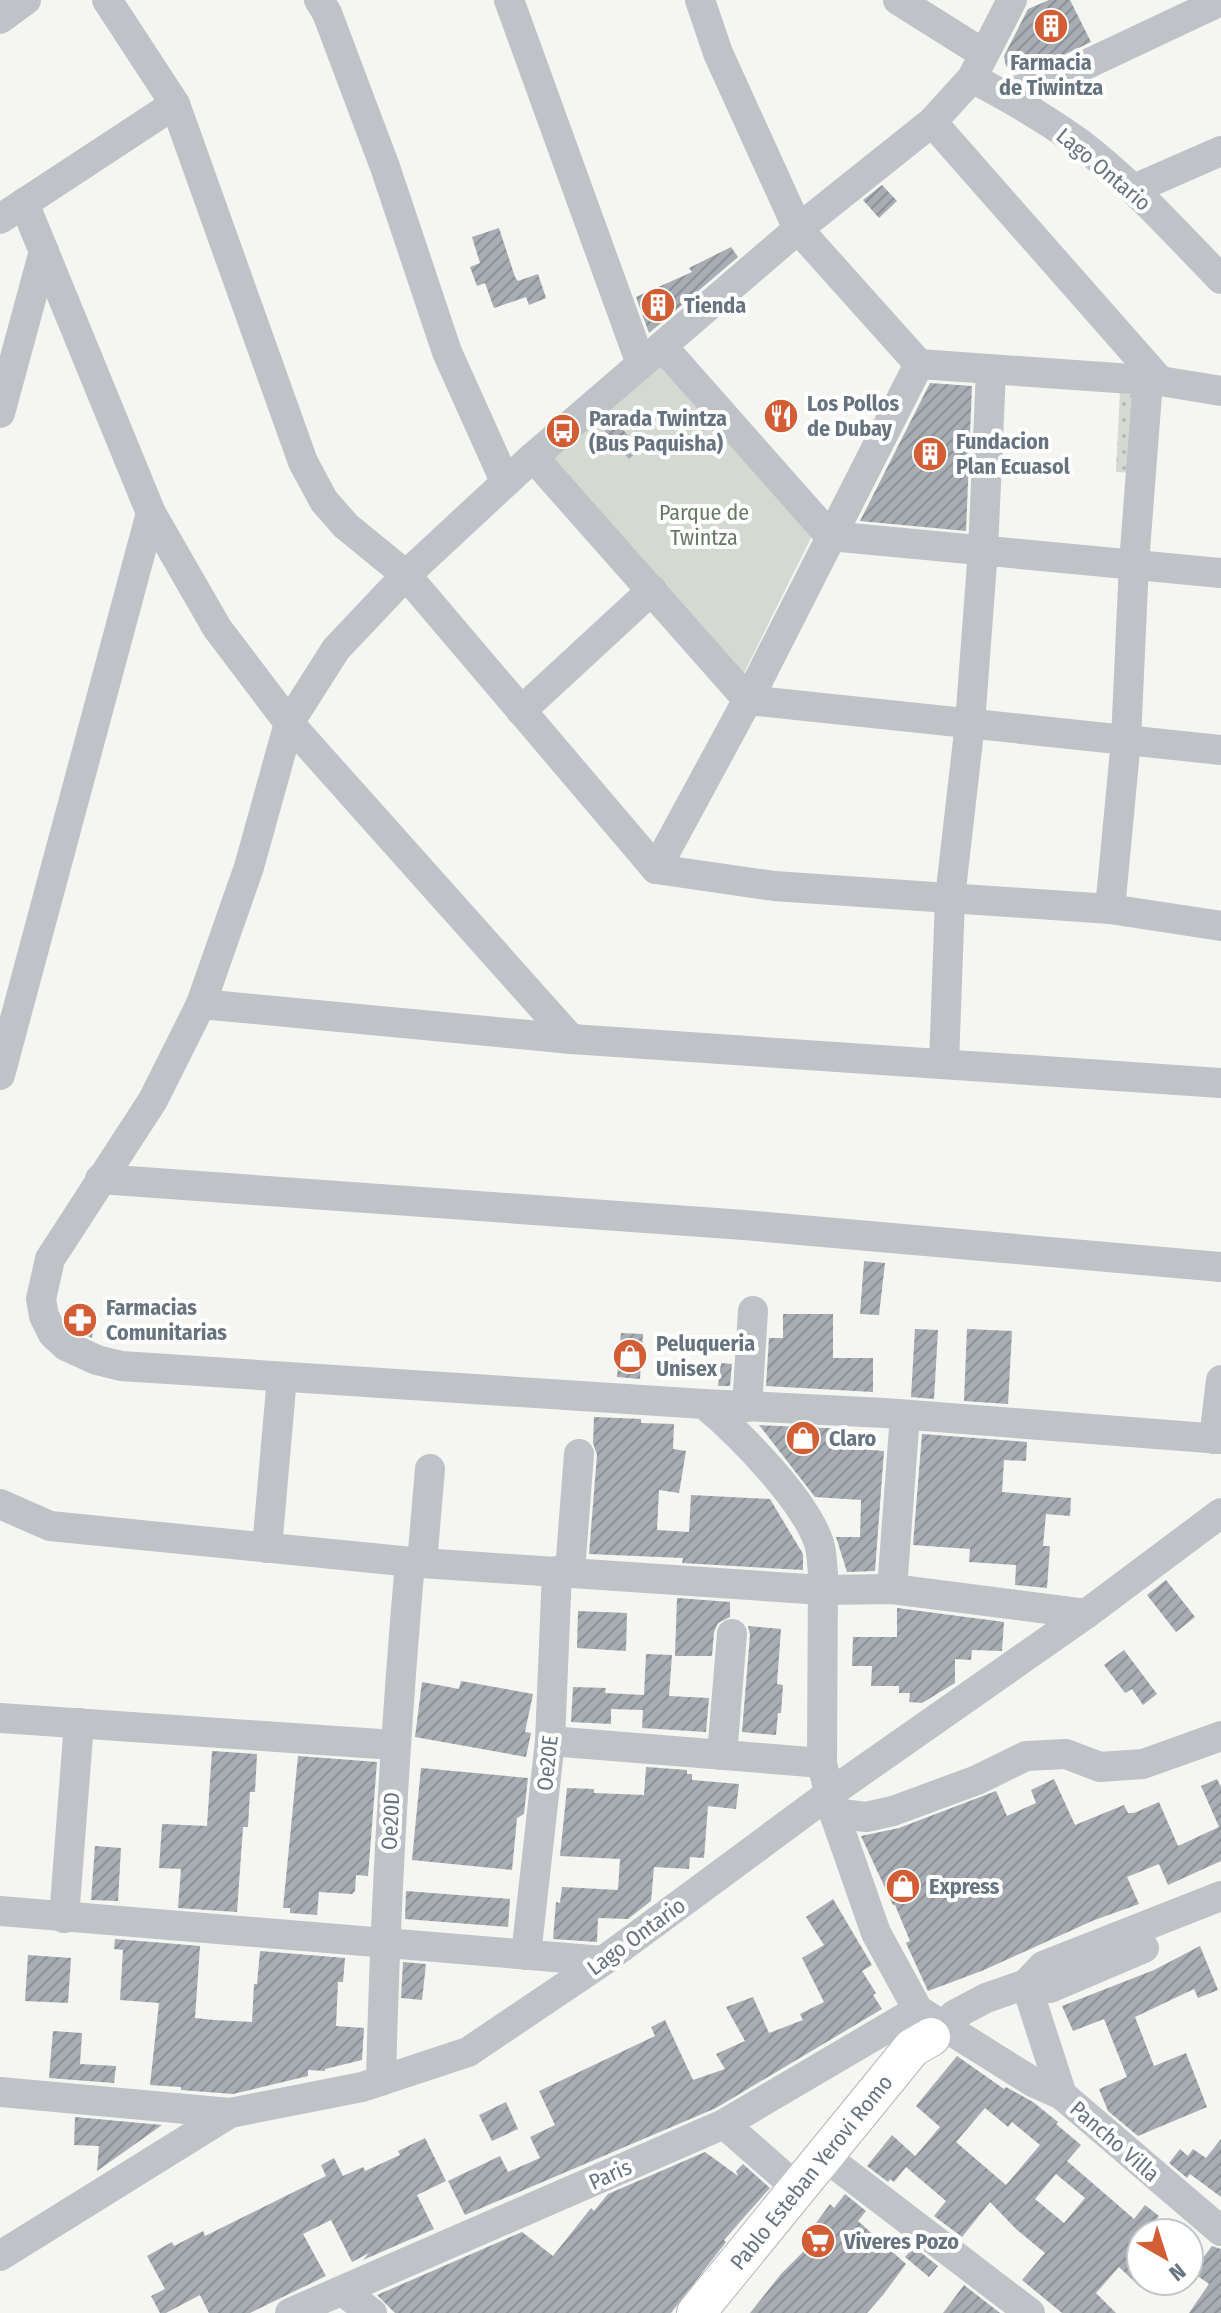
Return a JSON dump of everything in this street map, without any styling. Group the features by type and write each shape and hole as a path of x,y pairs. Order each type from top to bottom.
{"main road":[{"name":"Pablo Esteban Yerovi Romo","path":"727,2313 928,2059 930,2024"},
{"name":"Pablo Esteban Yerovi Romo","path":"696,2313 930,2024"}],"street":[{"path":"0,19 26,0"},
{"path":"107,0 175,104 303,462 324,501 346,526 406,575 656,869 774,886 1110,909 1221,926"},
{"path":"319,0 327,13 385,167 447,352 505,481"},
{"path":"509,0 652,355 830,536 1221,573"},
{"path":"700,0 718,53 798,229 919,364 1154,381 1221,391"},
{"name":"Lago Ontario","path":"898,0 978,66 1003,94 1078,142 1134,189 1221,279"},
{"path":"1012,0 978,66 932,122 798,229 505,481 406,575 336,649 289,723 249,867 201,1004 153,1100 50,1259 41,1299 44,1316 53,1334 66,1346 97,1360 121,1366 905,1415 1218,1439 1221,1380"},
{"path":"1003,94 1049,82 1221,1"},
{"path":"175,104 12,211 44,251 151,513 217,628 289,723 571,1039"},
{"path":"932,122 1154,381 1134,563 1126,740 1110,909"},
{"path":"1134,189 1221,151"},
{"path":"0,413 44,251"},
{"path":"656,869 748,700 919,364"},
{"path":"944,1064 950,898 970,723 983,550 991,371"},
{"path":"533,457 748,700 1221,750"},
{"path":"0,1075 151,513"},
{"path":"521,711 652,590"},
{"path":"201,1004 571,1039 1221,1083"},
{"path":"100,1179 744,1225 1221,1267"},
{"path":"747,1407 753,1311"},
{"path":"267,1548 282,1377"},
{"path":"704,1404 733,1429 760,1459 812,1526 821,1553 822,1763 832,1803 876,1933 930,2024 1062,2095"},
{"path":"892,1589 905,1415"},
{"name":"Oe20E","path":"526,1955 550,1741 564,1571 579,1454"},
{"name":"Oe20D","path":"381,2081 394,1745 430,1469"},
{"path":"0,1504 50,1526 267,1548 416,1562 822,1590 892,1589 1086,1614"},
{"name":"Lago Ontario","path":"0,2256 230,2113 362,2087 468,2052 832,1803 1221,1513"},
{"path":"722,1755 732,1634"},
{"path":"0,1718 394,1745"},
{"path":"64,1918 79,1723"},
{"path":"832,1803 866,1817 893,1811 977,1780 1026,1756 1066,1754 1100,1767 1143,1764 1221,1736"},
{"path":"550,1741 822,1763"},
{"name":"Pablo Esteban Yerovi Romo","path":"930,2024 986,1998 1026,1984 1043,1966 1221,1896"},
{"path":"0,1911 603,1961"},
{"name":"Pablo Esteban Yerovi Romo","path":"1026,1984 1050,1988 1221,1915"},
{"name":"Pancho Villa","path":"1026,1984 1062,2095 1221,2231"},
{"name":"Paris","path":"290,2313 724,2124 930,2024"},
{"path":"0,2092 230,2113"},
{"path":"724,2124 797,2188"},
{"path":"840,2168 1030,2313"},
{"path":"342,2291 372,2313"}],"green space":[{"name":"Parque de Twintza","path":"662,361 813,534 740,681 547,461"},
{"path":"1140,387 1133,473 1116,472 1120,391"}],"building":[{"name":"Farmacia de Tiwintza","path":"1049,0 1070,0 1091,42 1043,65 1016,72 1006,66 1004,56 1028,9"},
{"path":"882,185 897,201 879,218 863,200"},
{"path":"499,228 515,277 518,281 538,274 546,298 529,305 526,297 494,308 485,283 477,286 470,267 480,263 472,237"},
{"path":"731,247 738,257 649,333 636,297 692,272 689,268"},
{"name":"Fundacion Plan Ecuasol","path":"930,383 972,386 966,531 860,521"},
{"path":"610,415 640,449 629,459 599,424"},
{"path":"864,1261 885,1263 879,1315 860,1314"},
{"name":"Farmacias Comunitarias","path":"78,1307 95,1309 92,1338 76,1331 65,1318 66,1312"},
{"path":"783,1314 833,1314 833,1358 873,1358 873,1392 766,1386 769,1338 783,1338"},
{"path":"915,1329 938,1330 934,1399 911,1397"},
{"path":"967,1329 1012,1331 1008,1404 964,1401"},
{"name":"Peluqueria Unisex","path":"621,1333 643,1334 640,1379 617,1377"},
{"path":"721,1363 732,1364 730,1386 718,1386"},
{"path":"594,1417 674,1424 673,1449 686,1451 679,1493 659,1490 657,1530 689,1532 691,1495 770,1499 803,1554 803,1570 682,1563 683,1558 589,1554 597,1455 593,1443"},
{"path":"759,1425 848,1429 846,1448 884,1451 875,1571 847,1572 836,1537 860,1537 861,1500 815,1497"},
{"path":"922,1434 1027,1442 1026,1461 1004,1460 1002,1492 1071,1498 1070,1516 1046,1514 1043,1546 1050,1546 1047,1588 1015,1585 1016,1565 969,1562 970,1549 913,1545"},
{"path":"1166,1580 1195,1617 1176,1632 1147,1595"},
{"path":"677,1598 730,1602 730,1617 718,1623 714,1632 712,1656 675,1656"},
{"path":"897,1608 1004,1622 1002,1651 972,1650 971,1660 955,1659 955,1683 922,1703 909,1702 910,1693 899,1693 899,1686 871,1686 872,1666 852,1666 853,1637 897,1637"},
{"path":"578,1611 627,1613 626,1651 577,1648"},
{"path":"748,1626 781,1629 777,1684 783,1685 776,1735 742,1732 750,1635"},
{"path":"1124,1650 1157,1694 1143,1705 1132,1689 1125,1693 1104,1665"},
{"path":"646,1654 672,1655 669,1696 709,1698 706,1732 642,1728 643,1710 611,1709 611,1724 571,1722 573,1687 606,1688 605,1693 644,1695"},
{"path":"461,1681 533,1694 525,1732 531,1733 526,1757 415,1737 422,1682 459,1689"},
{"path":"212,1751 257,1754 255,1792 250,1792 248,1827 243,1827 237,1912 178,1908 181,1869 159,1868 162,1824 207,1826"},
{"path":"298,1756 377,1762 368,1876 356,1875 352,1894 319,1892 317,1915 290,1913 290,1908 283,1908"},
{"path":"646,1767 687,1770 687,1774 692,1774 692,1780 739,1784 736,1809 708,1806 704,1858 690,1857 689,1869 654,1867 651,1901 628,1919 598,1918 597,1942 553,1939 556,1902 560,1903 562,1887 618,1890 620,1859 560,1856 567,1788 594,1789 594,1793 644,1795"},
{"path":"421,1768 528,1778 524,1814 517,1818 512,1870 412,1860"},
{"path":"1054,1779 1075,1825 1124,1805 1128,1813 1134,1813 1159,1802 1178,1846 1219,1827 1201,1786 1217,1779 1221,1787 1221,1861 1168,1885 1159,1864 1127,1877 1139,1904 928,1991 906,1943 910,1941 895,1905 861,1836 899,1828 996,1791 1007,1816 1036,1803 1031,1790"},
{"path":"95,1846 121,1848 118,1901 91,1900"},
{"path":"406,1891 510,1899 508,1927 405,1919"},
{"path":"833,1899 872,1965 862,1971 882,2009 716,2108 465,2215 448,2181 500,2156 508,2172 540,2158 530,2137 555,2125 539,2091 655,2036 651,2027 665,2020 693,2080 725,2069 716,2054 745,2041 726,2007 753,1997 769,2033 803,2020 800,2014 824,2002 802,1958 824,1945 806,1917"},
{"path":"115,1939 200,1946 195,2018 214,2020 252,2022 260,1951 345,1958 343,1982 338,1982 336,2026 364,2028 362,2060 325,2071 308,2070 308,2076 233,2094 150,2085 159,2003 120,2000 123,1950 114,1949"},
{"path":"1200,1946 1218,1990 1198,1998 1194,1989 1135,2017 1154,2066 1186,2053 1207,2107 1138,2136 1108,2111 1099,2089 1127,2077 1104,2019 1073,2031 1062,2006 1154,1970"},
{"path":"28,1955 71,1958 68,2003 25,2001"},
{"path":"403,1962 426,1964 422,2000 401,1998"},
{"path":"53,2031 82,2033 80,2064 116,2066 114,2083 49,2078"},
{"path":"957,2056 1004,2089 1006,2087 1033,2102 1081,2145 1067,2161 1132,2217 1125,2217 1125,2273 1119,2267 1096,2293 1116,2313 1062,2313 1022,2280 1045,2253 990,2202 962,2237 934,2216 946,2201 906,2167 894,2182 890,2179 888,2182 867,2166 892,2135 915,2156 911,2161 940,2127 916,2106","holes":["985,2108 1008,2127 1012,2122 1040,2145 1006,2185 956,2142","1056,2174 1085,2198 1064,2223 1035,2199"]},
{"path":"506,2102 518,2129 492,2141 479,2115"},
{"path":"75,2117 162,2125 97,2171 99,2146 74,2145"},
{"path":"425,2138 446,2181 417,2195 434,2229 352,2262 331,2220 303,2234 326,2276 250,2313 209,2313 200,2295 166,2313 160,2313 151,2296 165,2289 147,2256 172,2242 174,2246 203,2231 205,2236 326,2176 321,2165 334,2158 343,2176 363,2167 365,2171 400,2155 398,2151"},
{"path":"1221,2139 1221,2197 1190,2174 1187,2178 1169,2163 1180,2149 1188,2156 1193,2149 1206,2158"},
{"path":"705,2152 738,2176 736,2171 743,2164 770,2188 724,2240 726,2242 671,2313 395,2313 377,2295 522,2232 553,2256 591,2208 594,2211 608,2194"},
{"path":"845,2194 866,2211 858,2221 906,2264 883,2295 867,2313 750,2313 781,2274 812,2243 805,2238 830,2204 834,2208"},
{"path":"1145,2205 1158,2217 1136,2217"},
{"path":"1212,2246 1221,2249 1221,2313 1189,2313 1200,2297 1205,2297 1209,2284 1205,2281 1205,2255"},
{"path":"914,2247 938,2266 929,2277 905,2257"},
{"path":"964,2285 1000,2313 943,2313"}],"place":[{"name":"Farmacia de Tiwintza","path":"1051,26"},
{"name":"Tienda","path":"658,305"},
{"name":"Los Pollos de Dubay","path":"781,416"},
{"name":"Parada Twintza (Bus Paquisha)","path":"563,431"},
{"name":"Fundacion Plan Ecuasol","path":"930,454"},
{"name":"Farmacias Comunitarias","path":"80,1320"},
{"name":"Peluqueria Unisex","path":"630,1356"},
{"name":"Claro","path":"803,1438"},
{"name":"Express","path":"903,1886"},
{"name":"Viveres Pozo","path":"818,2241"}]}
